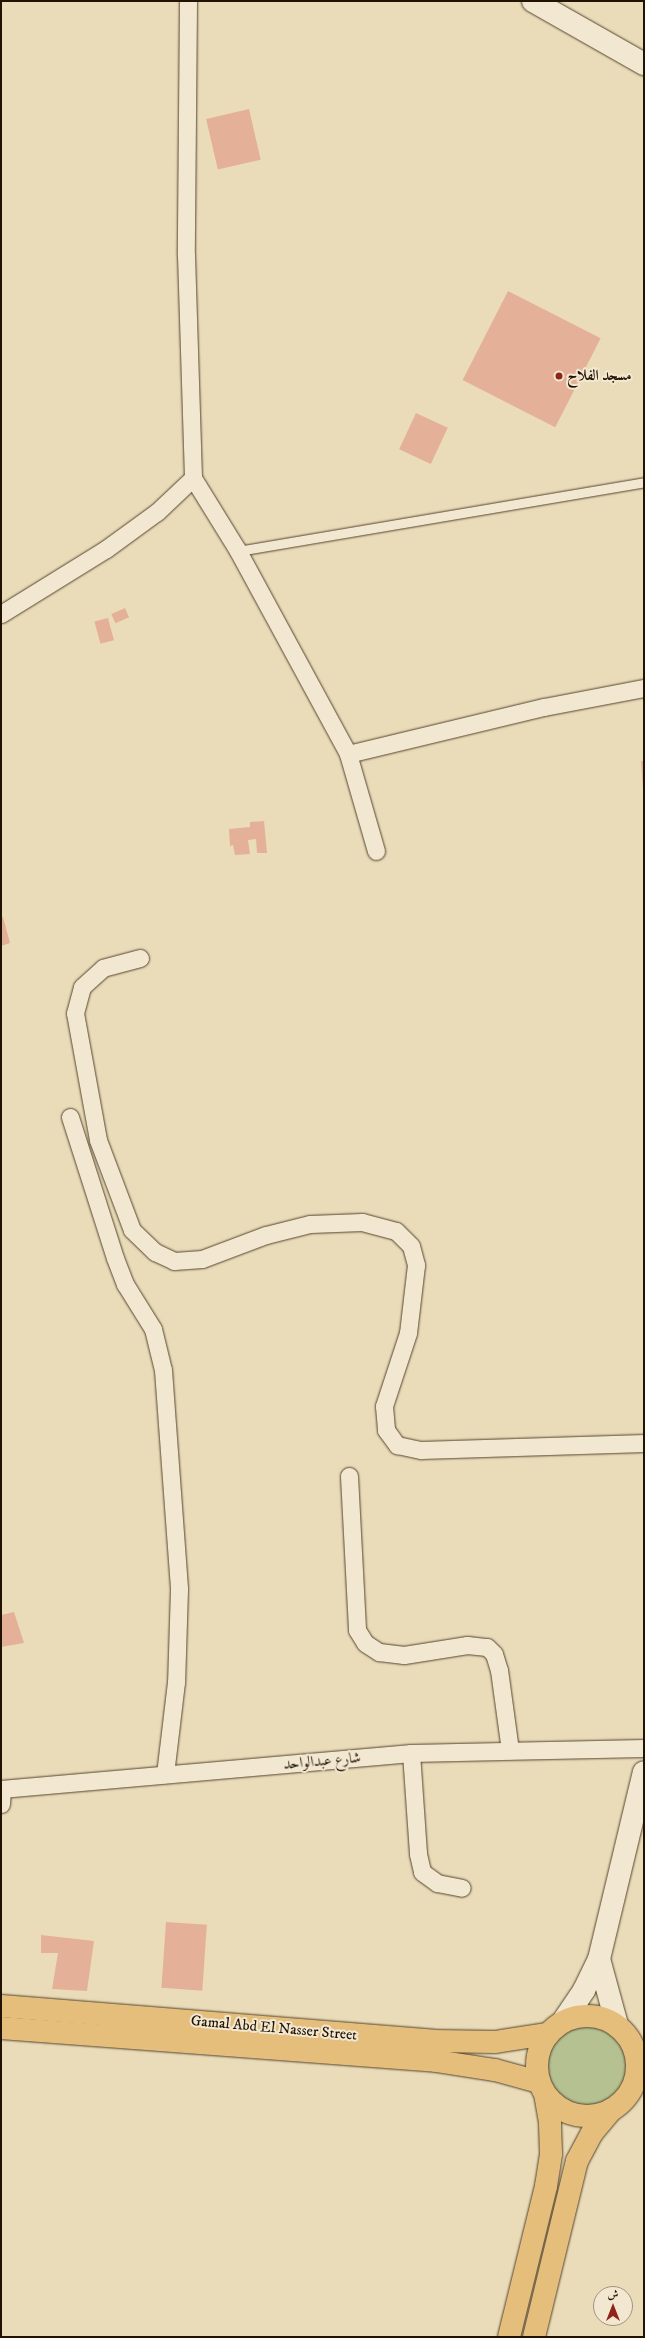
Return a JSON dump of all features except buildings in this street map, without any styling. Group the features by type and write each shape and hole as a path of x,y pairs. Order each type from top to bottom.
{"main road":[{"name":"Gamal Abd El Nasser Street","path":"1,2006 434,2041 494,2042 547,2034"},
{"path":"508,2337 546,2186 551,2153 550,2122 536,2066 539,2049 547,2034 564,2020 582,2015 600,2017 617,2024 638,2045 636,2094 611,2110 594,2116 575,2115 558,2108 542,2088"},
{"name":"Gamal Abd El Nasser Street","path":"1,2028 436,2061 495,2070 542,2088"},
{"path":"534,2337 577,2161 592,2133 611,2110"}],"street":[{"path":"188,1 186,255 193,478 238,551 348,754 376,851"},
{"path":"533,1 641,64"},
{"path":"1,614 106,549 157,512 193,478"},
{"path":"348,754 544,707 644,688"},
{"path":"140,958 104,968 82,987 75,1013 98,1140 132,1230 155,1252 174,1261 202,1259 266,1235 310,1224 362,1222 396,1231 411,1246 416,1264 408,1333 384,1406 386,1430 397,1445 422,1450 644,1443"},
{"path":"70,1117 115,1258 125,1284 153,1328 164,1370 179,1589 176,1682 165,1774"},
{"path":"349,1476 357,1630 365,1643 379,1652 404,1656 467,1645 487,1647 494,1654 499,1670 510,1750"},
{"name":"شارع عبدالواحد","path":"1,1794 165,1774 411,1753 644,1748"},
{"path":"411,1753 418,1854 422,1872 437,1883 462,1888"},
{"path":"564,2020 584,1990 599,1959 644,1772"},
{"path":"599,1959 617,2024"}],"lane":[{"path":"238,551 644,482"}],"green space":[{"path":"579,2023 595,2023 604,2026 618,2035 627,2049 630,2058 630,2074 627,2083 618,2097 604,2106 595,2109 579,2109 563,2102 556,2097 551,2090 544,2074 544,2058 551,2042 556,2035 563,2030"}],"place":[{"name":"مسجد الفلاح","path":"559,376"}]}
